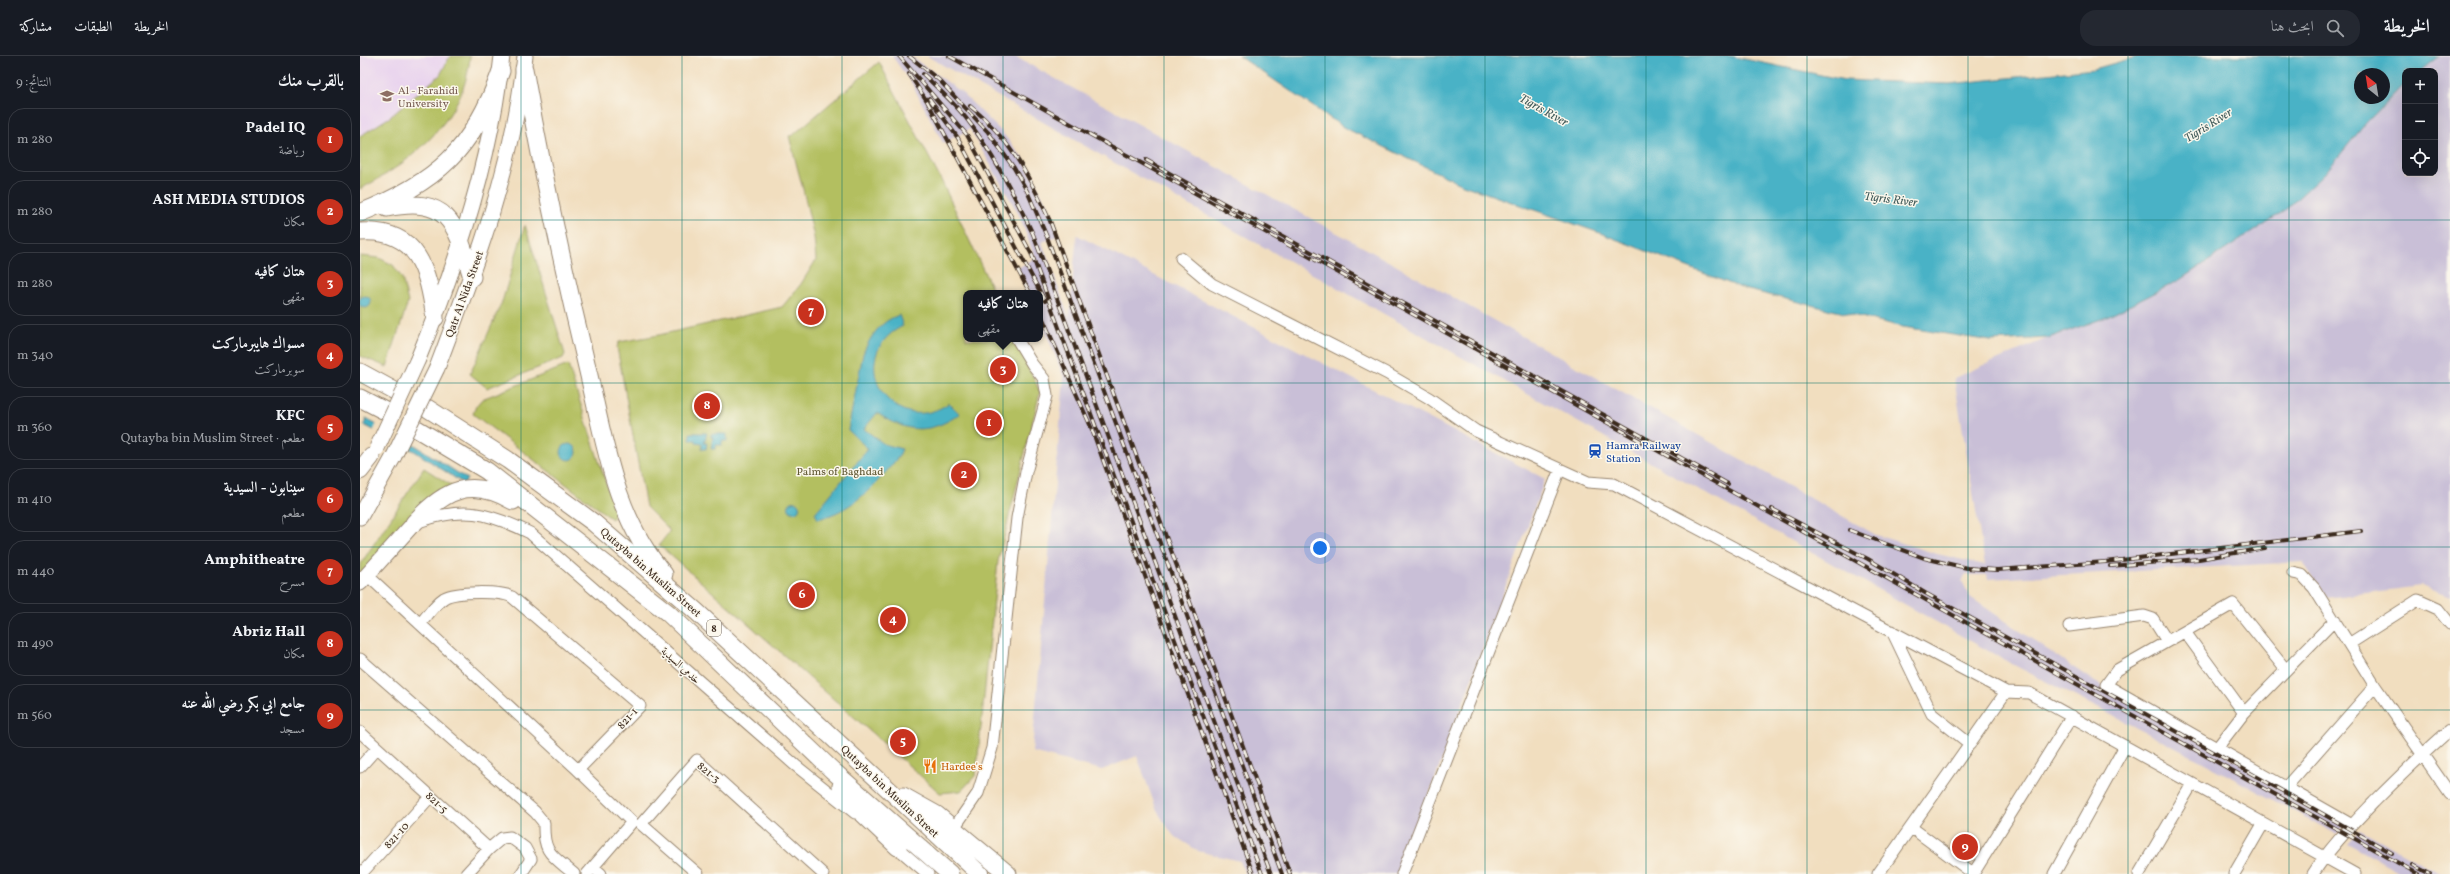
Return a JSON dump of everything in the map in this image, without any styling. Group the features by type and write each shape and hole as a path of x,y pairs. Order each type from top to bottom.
{"highway":[{"path":"524,63 555,233 617,489 641,543 653,562 697,612"},
{"path":"361,213 408,192 449,162 483,116 502,64"},
{"path":"361,213 399,205 420,204 433,207 445,215 456,230 472,277"},
{"path":"360,232 376,231 394,236 411,247 424,266 430,285 435,318"},
{"path":"362,373 393,390"},
{"path":"360,398 383,410"},
{"name":"Qutayba bin Muslim Street","path":"427,408 508,460 594,523 697,612 980,874"},
{"name":"Qutayba bin Muslim Street","path":"417,429 487,471 668,613 832,770 950,874"},
{"path":"360,471 374,453"},
{"path":"414,523 440,500 458,491 472,488 486,488 495,491 566,533"},
{"path":"832,770 857,808 898,847"},
{"path":"891,793 927,808 954,828 1008,874"}],"main road":[{"name":"Qatr Al Nida Street","path":"360,517 394,456 437,368 472,277 504,164 524,63"},
{"name":"Qatr Al Nida Street","path":"360,477 374,453 418,359 435,318 461,242 484,157 502,64"},
{"path":"364,579 414,523"}],"street":[{"path":"1181,258 1212,284 1386,373 1429,398 1476,431 1588,482 1614,484 2006,692 2029,692 2355,874"},
{"path":"954,828 978,793 992,748 1017,518 1026,472 1048,396 1044,379 1032,364 1019,342"},
{"path":"1402,874 1560,469"},
{"name":"خدمي السيدية","path":"414,523 445,513 468,512 498,519 530,533 795,765 898,847 928,874"},
{"path":"2293,573 2302,575 2314,588 2375,686 2450,794"},
{"path":"364,579 420,624 632,822 594,872"},
{"name":"821-1","path":"420,624 444,598 453,595 504,593 512,597 640,706 578,770"},
{"path":"2349,644 2418,600 2438,609 2450,624"},
{"path":"2286,670 2235,605 2231,605 2117,670 2106,685 2352,824"},
{"path":"2069,626 2144,616 2153,619 2167,641"},
{"path":"2217,748 2244,713 2335,620"},
{"path":"1892,631 1932,714 1970,744"},
{"path":"2185,632 2244,713"},
{"path":"360,659 535,812 544,823 543,840 547,851 574,874"},
{"path":"2286,787 2375,686"},
{"path":"1878,874 1912,828 2006,692"},
{"path":"1912,828 1974,874 2072,716"},
{"path":"2313,874 2324,856 2352,824 2422,754 2450,730"},
{"name":"821-5","path":"360,732 489,849"},
{"path":"2054,874 2125,746"},
{"path":"360,767 378,748"},
{"name":"821-3","path":"698,874 640,824 697,760 823,874"},
{"path":"2139,874 2192,784"},
{"name":"821-10","path":"361,874 431,796"},
{"path":"2234,874 2263,824"},
{"path":"466,874 489,849 502,838 510,837 531,855"},
{"path":"531,855 547,851"},
{"path":"521,874 530,863 531,855"}],"shaded area":[{"name":"Al - Farahidi University","path":"360,56 450,56 440,75 390,117 360,136"},
{"path":"892,56 910,56 960,91 1002,132 1024,160 1054,219 1059,235 1042,242 1069,318 1077,235 1545,479 1400,874 1245,874 1240,861 1198,851 1173,835 1157,811 1137,756 1102,770 1032,752 1064,378 1043,326 1043,290 1028,290 1018,268 1035,258 1019,215 970,129 943,143 912,84"},
{"path":"927,56 1014,56 1372,252 1876,535 1937,554 1985,565 1954,378 2048,338 2107,317 2178,281 2284,211 2325,173 2366,123 2385,104 2390,104 2390,98 2402,86 2402,176 2438,176 2438,68 2424,68 2439,56 2450,56 2450,597 2421,586 2326,598 2303,562 1988,579 1987,575 1966,575 1962,581 1970,597 2095,682 2346,822 2336,834 2201,761 2010,663 1185,203"},
{"path":"2360,829 2441,874 2404,874 2347,843"}],"green space":[{"path":"450,56 470,56 466,78 458,99 447,118 433,136 416,152 398,166 360,189 360,136 390,117 440,75"},
{"name":"Palms of Baghdad","path":"879,62 942,182 993,290 963,290 963,342 1016,342 1040,392 998,561 976,775 961,791 940,793 659,545 670,531 646,507 617,347 619,342 659,335 782,307 801,284 816,260 814,237 789,136 793,135"},
{"path":"525,225 565,354 563,358 487,388 470,374 502,302"},
{"path":"360,256 379,258 393,265 402,278 408,302 387,367 360,356"},
{"path":"568,365 616,514 612,519 473,414 476,406 482,399"},
{"path":"424,468 457,489 360,580 360,565"}],"water":[{"name":"Tigris River","path":"1239,56 1730,56 1845,80 1949,84 2094,69 2140,56 2439,56 2424,68 2402,68 2402,86 2390,98 2390,68 2354,68 2354,104 2385,104 2366,123 2325,173 2284,211 2178,281 2107,317 2048,338 1991,341 1903,327 1744,289 1600,233 1463,185 1343,127"},
{"path":"363,296 367,296 371,302 367,308 363,308 359,304 359,300"},
{"path":"899,315 903,326 885,340 876,356 875,374 881,391 893,404 909,412 928,412 949,403 960,414 938,426 918,429 899,425 877,413 864,429 884,444 902,449 899,456 864,495 842,510 818,519 815,513 868,449 848,430 863,354 869,341 877,330 887,321"},
{"path":"366,419 418,447 467,479 464,484 416,452 364,425"},
{"path":"690,433 707,433 704,443 707,443 706,449 702,449 702,444 696,443 696,440 690,440"},
{"path":"711,434 727,434 727,441 722,441 722,445 716,445 715,449 711,449 713,437 711,437"},
{"path":"566,444 572,444 577,449 575,458 572,460 566,460 561,455 561,449"},
{"path":"794,501 798,503 800,507 798,511 794,513 790,511 788,507 790,503"}],"pier":[{"path":"377,423 411,441 407,449 373,432"}],"tunnel":[{"path":"393,390 427,408"},
{"path":"383,410 417,429"}],"railway":[{"path":"899,56 967,135 1032,255 1262,874"},
{"path":"909,56 939,80 988,132 1014,168 1027,191 1047,237 1282,874"},
{"path":"949,56 2418,874"},
{"path":"909,74 927,101 1028,290"},
{"path":"923,74 956,106 976,131 1002,174 1033,234 1271,874"},
{"path":"929,98 958,138 1039,290"},
{"path":"970,106 996,131 1017,158 1050,221 1290,874"},
{"path":"1146,160 1728,484"},
{"path":"1043,297 1045,301"},
{"path":"1043,319 1091,427 1253,874"},
{"path":"1772,509 1868,559 1925,593 2162,723 2392,853"},
{"path":"1849,530 1924,558 1967,568 1997,570 2105,562 2361,531"},
{"path":"2110,566 2199,559 2265,548"},
{"path":"2413,865 2430,874"}],"place":[{"name":"Al - Farahidi University","path":"387,96"},
{"name":"Amphitheatre","path":"811,312"},
{"name":"هتان كافيه","path":"1003,370"},
{"name":"Abriz Hall","path":"707,406"},
{"name":"Padel IQ","path":"989,423"},
{"name":"Hamra Railway Station","path":"1595,451"},
{"name":"ASH MEDIA STUDIOS","path":"964,475"},
{"name":"سينابون - السيدية","path":"802,595"},
{"name":"مسواك هايبرماركت","path":"893,620"},
{"name":"KFC","path":"903,742"},
{"name":"Hardee's","path":"930,766"},
{"name":"جامع ابي بكر رضي الله عنه","path":"1965,847"}]}
